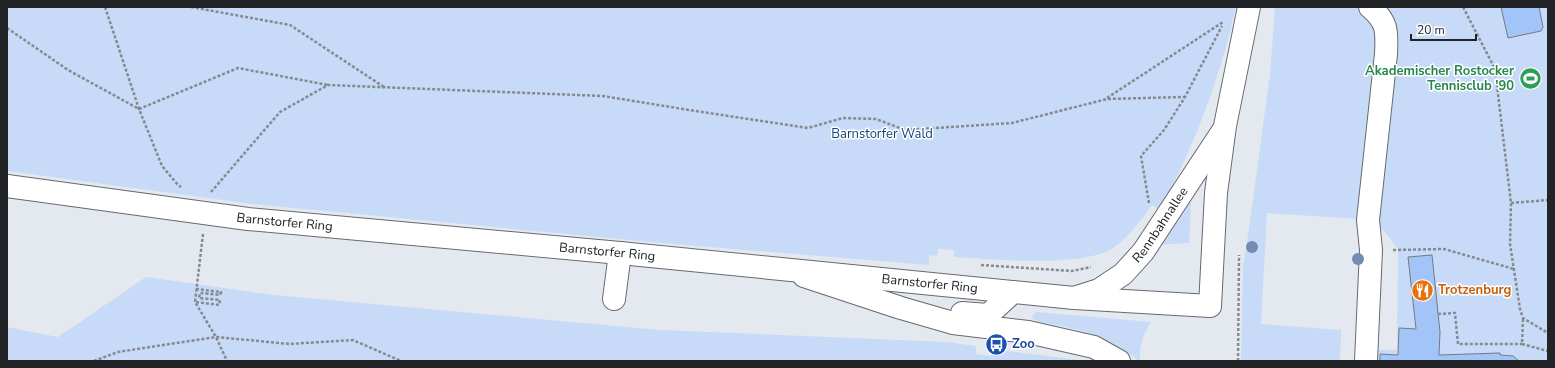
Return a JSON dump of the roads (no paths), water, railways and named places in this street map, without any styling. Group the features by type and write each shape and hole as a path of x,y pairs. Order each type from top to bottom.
{"main road":[{"name":"Rennbahnallee","path":"1210,306 1216,192 1225,126 1250,7"},
{"path":"1366,361 1371,250 1368,220 1386,54 1387,31 1378,14 1370,7"},
{"name":"Rennbahnallee","path":"1074,298 1099,290 1123,274 1143,252 1225,126"},
{"name":"Barnstorfer Ring","path":"7,186 248,219 620,253 789,271 1074,298 1210,306"},
{"path":"614,299 620,253"},
{"path":"789,271 901,308 953,323 1028,332 1094,347 1119,361"},
{"path":"901,308 988,315 1013,292"}],"place":[{"name":"Akademischer Rostocker Tennisclub '90","path":"1530,78"},
{"name":"Trotzenburg","path":"1423,290"},
{"name":"Zoo","path":"996,344"}],"park label":[{"name":"Barnstorfer Wald","path":"882,134"}]}
